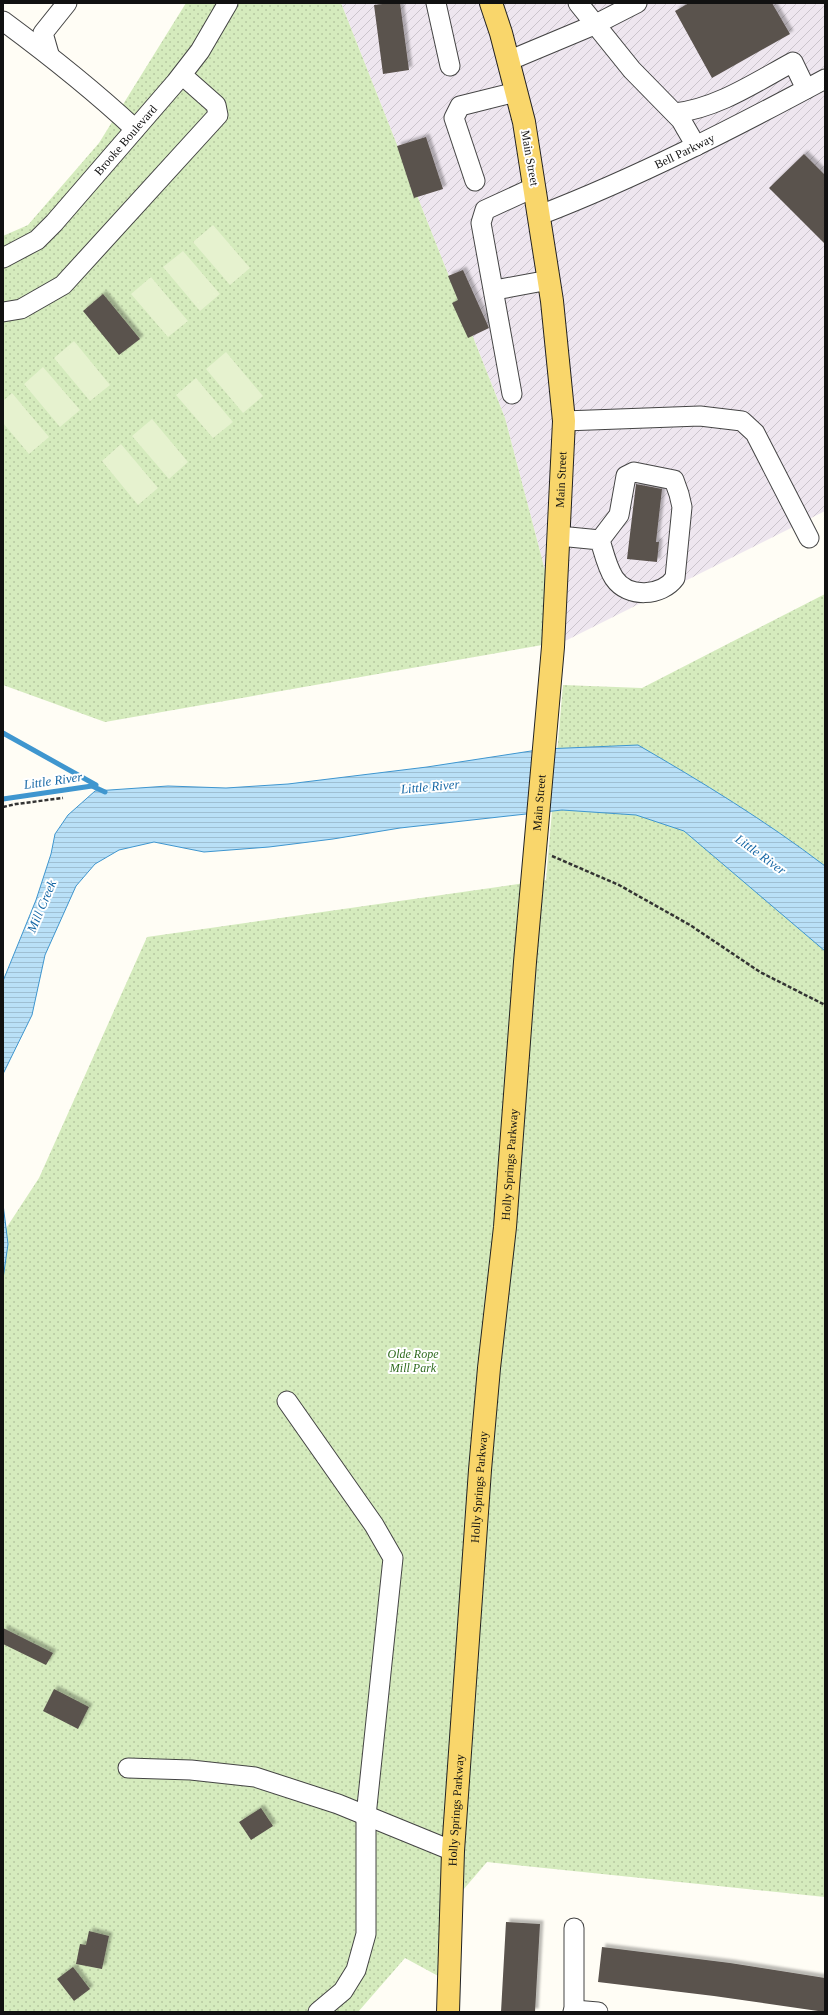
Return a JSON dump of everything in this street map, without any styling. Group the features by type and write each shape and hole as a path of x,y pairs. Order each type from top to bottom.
{"main road":[{"name":"Main Street","path":"491,3 524,122 540,215 549,280 559,360 564,421 554,647 525,962"},
{"name":"Holly Springs Parkway","path":"448,2012 453,1851 480,1470 489,1368 505,1227 525,962"}],"street":[{"path":"49,54 43,33 67,3"},
{"name":"Brooke Boulevard","path":"3,258 37,240 135,129 182,75 200,51 228,3"},
{"path":"436,3 450,66"},
{"path":"578,3 594,25 632,70 681,120 696,146"},
{"path":"508,61 594,25 637,3"},
{"path":"3,21 49,54 135,129"},
{"path":"675,113 687,112 716,103 793,62 806,89"},
{"path":"3,312 21,309 63,285 218,115 216,105 182,75"},
{"name":"Bell Parkway","path":"540,215 594,194 696,146 825,80"},
{"path":"474,181 454,118 455,111 460,106 516,92"},
{"path":"512,394 481,223 486,210 535,187"},
{"path":"494,290 549,280"},
{"path":"564,421 700,416 742,421 755,433 809,538"},
{"path":"634,472 664,476 674,480 680,494 682,507 676,578 670,585 650,593 630,591 615,579 606,559 600,540 619,515 626,476 634,472"},
{"path":"559,536 600,540"},
{"path":"287,1401 374,1525 393,1558 366,1816 366,1934 356,1970 350,1980 343,1991 318,2012"},
{"path":"128,1768 191,1770 255,1777 338,1804 453,1851"},
{"path":"574,1928 574,2011 598,2012"}],"path":[{"path":"3,807 63,798"},
{"path":"551,855 619,885 690,925 760,972 825,1005"}],"shaded area":[{"path":"341,3 825,3 825,511 565,641 562,635 505,418"}],"green space":[{"path":"186,3 341,3 505,418 562,635 565,641 105,722 3,685 3,236 28,225 99,143"},
{"path":"213,225 250,268 230,285 193,242"},
{"path":"183,251 220,294 200,311 163,267"},
{"path":"151,277 188,321 168,337 131,294"},
{"path":"74,341 110,385 90,401 54,358"},
{"path":"226,352 263,396 243,413 206,369"},
{"path":"43,367 80,410 60,427 24,384"},
{"path":"196,378 233,422 213,438 176,395"},
{"path":"12,393 49,437 29,454 3,423 3,401"},
{"path":"152,419 188,462 169,479 132,436"},
{"path":"121,444 158,488 138,505 102,461"},
{"name":"Olde Rope Mill Park","path":"825,594 825,1897 487,1862 445,1911 440,1977 405,1958 358,2012 3,2012 3,1233 39,1178 147,937 546,880 563,685 642,688"}],"water":[{"name":"Mill Creek","path":"638,745 733,802 803,849 825,866 825,951 684,831 636,815 562,810 400,828 333,839 269,847 204,852 154,842 119,850 95,864 76,886 45,955 32,1015 3,1074 3,981 36,900 51,854 55,834 68,815 95,791 168,786 226,788 288,784 427,767 544,749"},
{"path":"3,1204 8,1244 3,1279"}],"building":[{"path":"400,3 409,70 383,74 374,5"},
{"path":"689,3 772,3 790,34 712,78 675,11"},
{"path":"426,137 443,189 414,198 397,146"},
{"path":"804,154 825,175 825,244 769,188"},
{"path":"463,270 489,328 468,338 452,303 458,300 448,276"},
{"path":"103,294 140,339 119,355 83,311"},
{"path":"636,484 662,489 656,542 659,542 657,562 627,559"},
{"path":"3,1628 53,1653 46,1665 3,1644"},
{"path":"54,1689 89,1707 78,1729 43,1711"},
{"path":"261,1808 273,1826 251,1840 239,1822"},
{"path":"506,1922 540,1924 535,2012 501,2012"},
{"path":"89,1931 109,1936 102,1969 76,1964 80,1944 86,1945"},
{"path":"602,1947 730,1963 825,1978 825,2012 714,1996 598,1982"},
{"path":"73,1967 90,1989 74,2001 57,1979"}],"waterway":[{"path":"3,733 96,785"},
{"name":"Little River","path":"3,799 92,786 105,792"}]}
